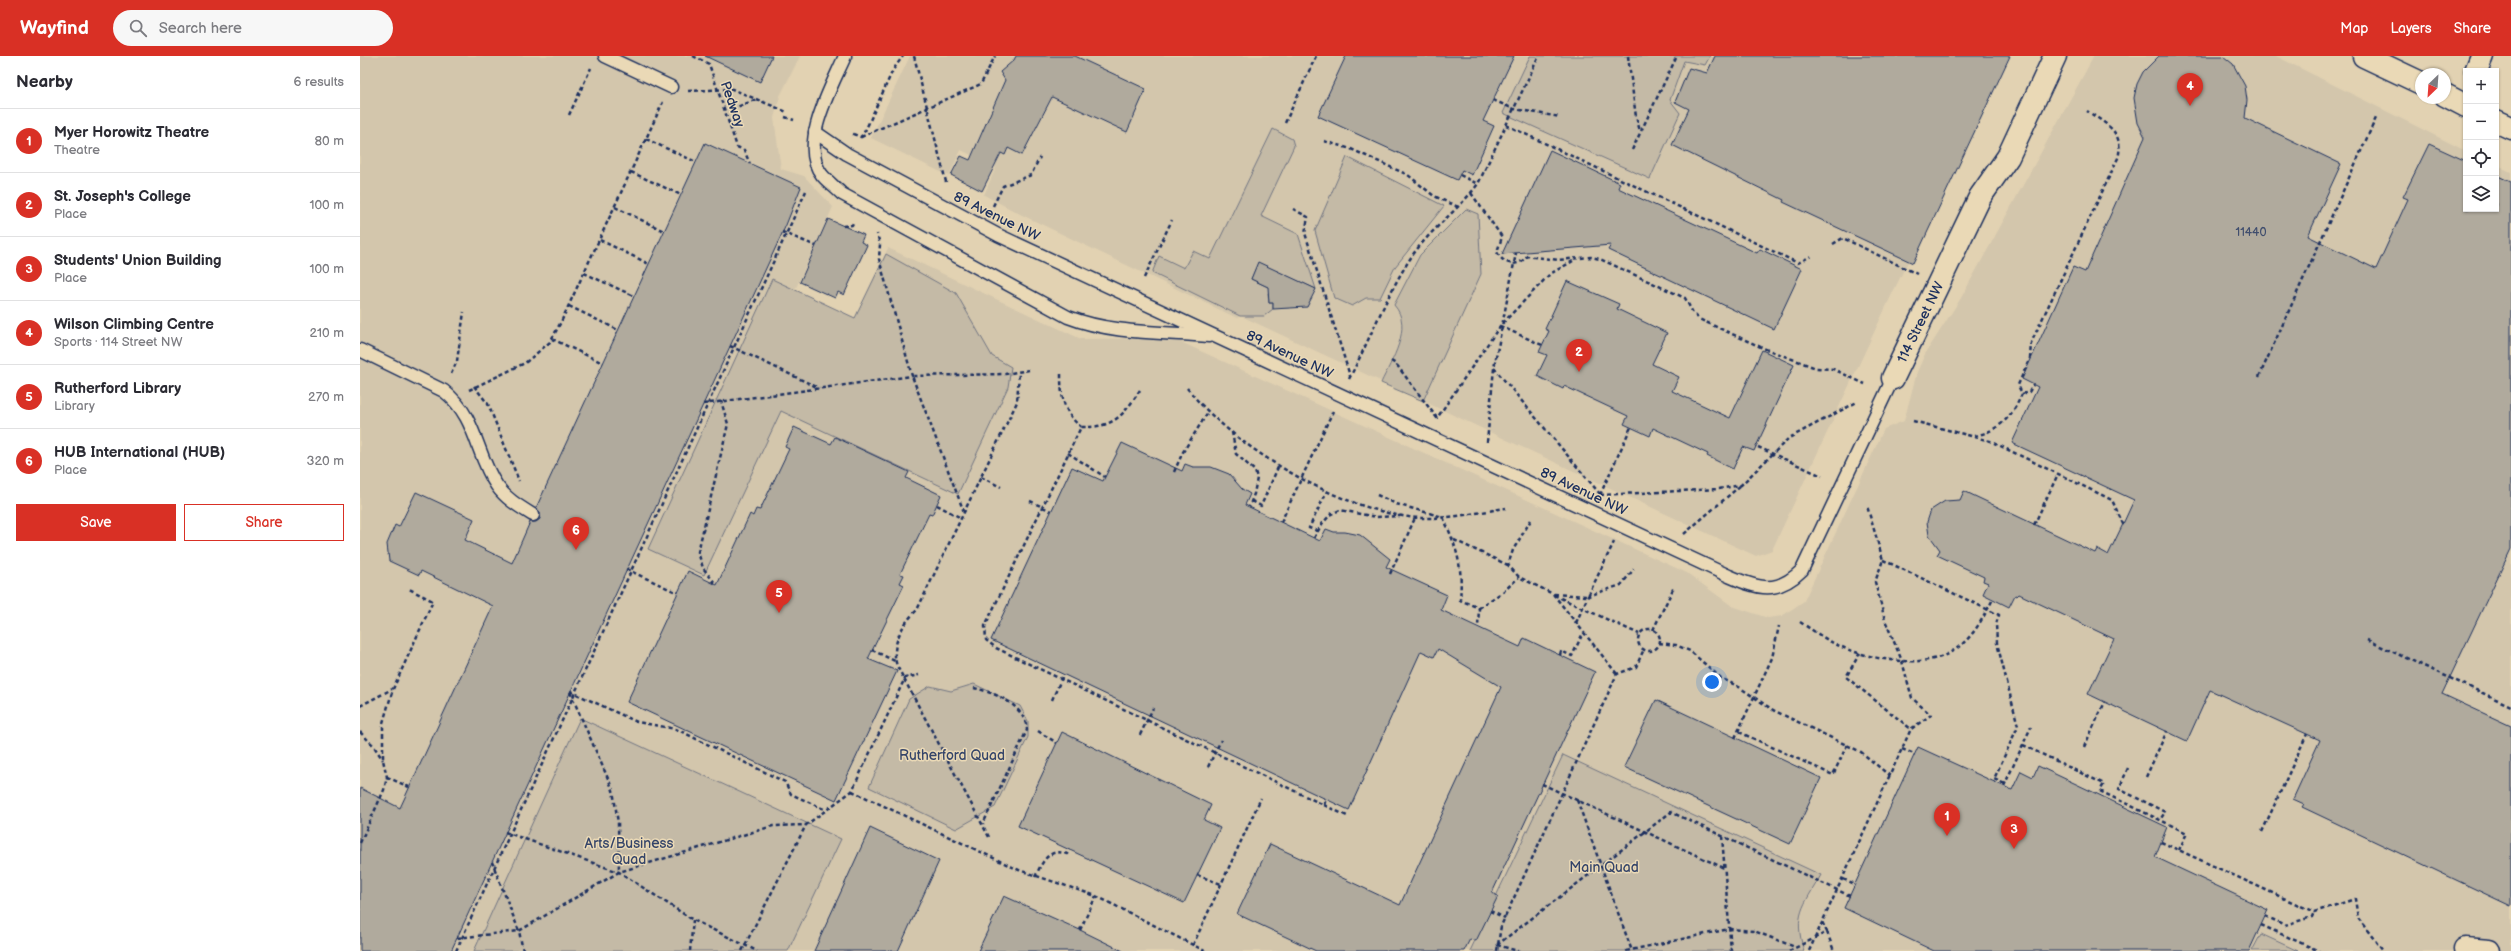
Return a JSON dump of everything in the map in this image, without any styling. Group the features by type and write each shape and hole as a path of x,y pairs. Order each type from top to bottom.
{"street":[{"name":"114 Street NW","path":"1893,378 1980,197 2008,158 2055,56"},
{"path":"2364,56 2415,81"},
{"path":"2477,68 2482,56"},
{"path":"2499,122 2511,128"},
{"path":"2464,950 2489,951"}],"lane":[{"path":"845,56 822,109 815,132 814,152 822,175 842,194 869,211 1068,317 1088,325 1218,337"},
{"path":"599,59 671,87"},
{"name":"89 Avenue NW","path":"815,132 847,154 952,212 1729,576 1764,588 1774,588 1784,584"},
{"path":"360,350 444,391 455,400 471,424 497,485 507,497 533,515"},
{"name":"114 Street NW","path":"1784,584 1794,578 1805,565 1893,378"}],"path":[{"name":"Pedway","path":"693,56 709,64 737,147 744,150 750,164"},
{"path":"860,137 893,70 903,56"},
{"path":"914,56 946,182"},
{"path":"846,132 860,137 982,84 995,56"},
{"path":"1285,122 1316,56"},
{"path":"1348,381 1410,258 1426,237 1458,207 1478,184 1539,56"},
{"path":"1628,56 1636,117 1641,131"},
{"path":"1632,150 1677,56"},
{"path":"570,115 599,59"},
{"path":"455,400 474,386 525,363 552,339 569,306 671,87 684,91 732,89 787,112"},
{"path":"732,109 757,99"},
{"path":"1493,100 1514,109 1560,117"},
{"path":"1974,436 1986,434 2007,420 2016,408 2022,394 2018,385 2030,358 2031,343 2120,151 2115,132 2087,111"},
{"path":"785,117 794,120"},
{"path":"2259,377 2376,118"},
{"path":"1506,125 1798,263 1811,256"},
{"path":"646,139 696,162"},
{"path":"1324,141 1351,149 1408,175 1434,196 1458,207"},
{"path":"993,206 1003,186 1031,175 1040,157"},
{"path":"631,172 681,195"},
{"path":"1460,174 1478,184"},
{"path":"456,951 574,693 735,348 806,190"},
{"path":"1471,193 1502,237 1497,247 1499,257 1514,264 1522,261 1527,256 1558,260 1575,260 1591,257 1605,261 1686,298 1693,313 1700,319 1776,353 1816,368 1833,369 1865,384"},
{"path":"615,207 664,231"},
{"path":"1293,209 1308,217 1305,233 1350,377"},
{"path":"869,211 880,244 879,259 912,376 964,513"},
{"path":"1144,278 1172,220"},
{"path":"782,232 816,246"},
{"path":"1833,244 1843,238 1917,274"},
{"path":"600,240 649,264"},
{"path":"1487,442 1494,368 1500,326 1516,253"},
{"path":"1390,361 1396,364 1437,418 1500,326 1550,274 1575,260"},
{"path":"584,273 634,296"},
{"path":"569,306 618,330"},
{"path":"444,391 458,361 464,312"},
{"path":"1500,326 1542,345"},
{"path":"552,339 603,363"},
{"path":"730,346 819,388"},
{"path":"1494,368 1600,495"},
{"path":"703,404 912,376 1019,373 1029,370"},
{"path":"895,661 896,646 902,628 917,610 1017,402 1019,373"},
{"path":"1061,374 1064,406 1071,418 1081,427 1095,427 1117,419 1126,411 1140,390"},
{"path":"2022,394 2029,392 2033,384"},
{"path":"474,386 488,404 533,515"},
{"path":"1187,388 1208,412 1232,431 1279,465 1302,479 1358,505 1404,516"},
{"path":"715,583 703,568 698,552 728,424 721,401"},
{"path":"1684,534 1741,485 1789,438 1857,402"},
{"path":"1281,522 1334,409"},
{"path":"1174,472 1183,452 1208,412"},
{"path":"1913,421 1990,441 2112,500 2123,524"},
{"path":"1081,427 986,626 984,634 989,644 1061,680 1349,817"},
{"path":"1600,495 1632,427"},
{"path":"1232,431 1236,454 1255,471 1257,478 1252,501 1249,507"},
{"path":"1758,447 1822,476"},
{"path":"1068,453 1105,477"},
{"path":"1252,501 1261,506 1279,465"},
{"path":"2034,525 2058,474"},
{"path":"981,477 1001,487"},
{"path":"1600,495 1719,489 1741,485"},
{"path":"1318,532 1309,528 1328,491"},
{"path":"1377,495 1396,504 1443,517"},
{"path":"1030,501 1051,511"},
{"path":"937,505 961,518"},
{"path":"1809,951 1911,729 1931,715 1912,698 1902,661 1885,620 1875,582 1882,560 1867,506"},
{"path":"1314,538 1332,514 1340,510 1376,517 1443,517 1506,508"},
{"path":"1390,574 1415,517"},
{"path":"1443,517 1461,564 1460,600 1479,608"},
{"path":"1508,565 1513,550 1531,520"},
{"path":"1453,540 1508,565 1519,577 1639,634"},
{"path":"1576,623 1614,542"},
{"path":"1882,560 1998,615 1996,624 1996,643 2018,726 1994,779 2004,785 2031,727"},
{"path":"626,569 678,593"},
{"path":"1553,594 1588,596 1621,585 1634,569"},
{"path":"1479,608 1504,591 1519,577"},
{"path":"1654,630 1674,587"},
{"path":"360,843 384,790 387,777 383,760 383,723 393,689 432,601 409,589"},
{"path":"1553,594 1617,674"},
{"path":"1800,622 1829,641 1860,653 1902,661 1934,658 1949,654 1973,633 1988,610 1993,599"},
{"path":"1478,627 1479,608"},
{"path":"1735,738 1772,658 1778,626"},
{"path":"1643,630 1654,630 1658,635 1659,643 1653,650 1644,649 1638,643 1639,634 1643,630"},
{"path":"1560,655 1561,651 1572,656 1583,633"},
{"path":"2367,640 2511,706"},
{"path":"1659,643 1676,645 1690,651 1711,672 1773,710 1860,752 1890,776"},
{"path":"1497,951 1497,945 1505,918 1617,674 1636,667 1644,649"},
{"path":"872,650 895,661 989,836"},
{"path":"1860,653 1846,677 1911,729"},
{"path":"905,678 919,675"},
{"path":"1052,700 1063,675"},
{"path":"742,951 806,825 852,791 905,678"},
{"path":"974,688 1014,706 1023,715 1027,730 983,824"},
{"path":"360,706 393,689"},
{"path":"619,872 618,823 613,790 572,700 570,691 637,722 676,729 785,782 791,794 826,810"},
{"path":"2084,747 2105,702"},
{"path":"1140,735 1152,708"},
{"path":"1038,730 1057,743"},
{"path":"2146,777 2167,731"},
{"path":"360,732 373,745 383,760"},
{"path":"1738,732 1833,775 1847,745"},
{"path":"2262,832 2307,734"},
{"path":"1208,767 1221,740"},
{"path":"2023,745 2104,784 2100,792 2187,833 2179,850"},
{"path":"1902,749 1914,754"},
{"path":"2128,768 2119,789 2164,812 2160,820"},
{"path":"387,777 409,788"},
{"path":"1542,784 1724,868"},
{"path":"852,791 1035,877 1096,896 1206,951"},
{"path":"1193,945 1261,798"},
{"path":"1324,805 1326,799"},
{"path":"1577,800 1632,950"},
{"path":"1497,945 1671,812 1850,896"},
{"path":"457,938 518,931 619,872 773,826 806,825"},
{"path":"506,832 509,835 619,872 693,920 758,951"},
{"path":"1722,836 1731,951"},
{"path":"2161,842 2314,912 2355,899 2358,918 2383,951"},
{"path":"1035,877 1046,857 1057,852 1067,854 1069,850"},
{"path":"492,862 518,931 523,951"},
{"path":"1197,874 1221,884"},
{"path":"1843,879 1855,884"},
{"path":"1080,930 1096,896"},
{"path":"1490,911 1505,918"},
{"path":"2265,916 2285,925 2312,917 2314,912"},
{"path":"690,951 693,920"},
{"path":"1822,922 1834,951"},
{"path":"2261,925 2319,951"},
{"path":"1626,951 1729,929 1754,931 1795,947"},
{"path":"1789,951 1826,932"},
{"path":"1497,945 1518,951"}],"shaded area":[{"path":"360,56 800,56 780,96 774,118 781,169 804,176 833,207 795,290 855,318 888,248 1081,339 1172,338 1687,573 1732,606 1768,618 1782,616 1804,601 1884,429 1904,421 1917,372 1925,354 1961,298 2094,56 2276,56 2463,150 2463,212 2499,212 2499,166 2511,172 2511,951 360,951"},
{"path":"910,56 2010,56 1892,294 1772,550 1756,556 1241,316 1237,318 1020,214 984,195 996,167 961,150 949,176 871,138"}],"green space":[{"path":"1530,56 1710,56 1705,65 1684,61 1670,100 1680,113 1650,179 1503,113"},
{"path":"1273,129 1292,139 1294,146 1261,216 1298,234 1316,289 1258,263 1251,279 1272,289 1268,293 1269,303 1273,303 1273,309 1264,316 1240,316 1152,273 1159,256 1184,268 1193,251 1210,259"},
{"path":"1347,157 1444,206 1395,267 1380,298 1366,298 1352,306 1334,298 1315,231"},
{"path":"1466,209 1478,214 1481,274 1423,401 1381,383 1395,354 1401,334 1402,323 1400,314 1394,305 1420,255"},
{"path":"886,254 956,293 992,356 1011,367 1008,387 958,494 781,411 704,575 648,549 772,279 855,318"},
{"name":"Rutherford Quad","path":"974,684 1020,706 1028,721 1028,737 995,807 956,829 869,787 909,699 930,686 951,691"},
{"name":"Arts/Business Quad","path":"580,718 841,839 788,951 474,951"},
{"name":"Main Quad","path":"1563,755 1821,875 1805,903 1800,919 1799,928 1804,951 1470,951"},
{"path":"2261,934 2298,951 2252,951"}],"building":[{"path":"705,56 772,56 760,82"},
{"path":"1016,56 1075,56 1146,89 1127,132 1052,97 1022,155 1008,148 1005,155 1001,153 982,191 951,175 961,156 970,160 1005,80 1000,72 1014,60"},
{"path":"1346,56 1514,56 1483,121 1494,126 1472,175 1462,170 1457,180 1318,116"},
{"path":"1715,56 2010,56 1913,263 1783,202 1784,200 1672,145 1689,109 1675,102 1689,68 1707,73"},
{"path":"2159,56 2223,56 2233,64 2245,86 2247,100 2245,118 2341,164 2308,236 2376,269 2408,199 2403,197 2429,144 2463,160 2463,212 2499,212 2499,176 2511,182 2511,549 2442,694 2511,726 2511,906 2302,807 2304,804 2293,799 2320,740 2210,690 2187,741 2088,694 2114,639 2019,594 2017,596 2015,595 2009,607 1983,594 1988,583 1983,581 1984,577 1937,555 1940,550 1929,535 1927,522 1931,510 1945,501 1960,500 1964,491 2095,553 2097,549 2108,555 2134,500 2012,443 2038,387 2022,379 2073,267 2085,272 2145,137 2138,123 2134,98 2137,84 2143,72"},
{"path":"705,143 801,187 786,225 451,951 360,951 360,788 400,808 493,606 421,571 419,575 389,561 387,544 395,525 399,527 416,492 474,519 465,540 512,563 530,522 536,522 540,519 540,512 536,508"},
{"path":"1550,150 1620,183 1618,188 1757,253 1760,249 1802,269 1774,329 1608,250 1611,245 1502,254"},
{"path":"828,219 864,235 861,242 867,245 844,295 838,292 835,298 800,282"},
{"path":"1258,262 1316,289 1307,307 1273,309 1273,303 1269,303 1268,287 1251,279"},
{"path":"1567,281 1619,304 1617,309 1667,333 1652,364 1679,377 1672,391 1730,418 1762,350 1794,365 1754,451 1743,447 1733,469 1707,456 1708,454 1653,428 1650,436 1624,424 1628,416 1564,386 1563,389 1537,376 1547,355 1539,352 1549,331 1545,329"},
{"path":"794,427 831,444 835,437 909,472 906,478 941,495 932,515 929,514 900,574 904,575 900,583 904,585 868,659 897,671 836,800 627,702 688,571 717,585 750,514 753,516 756,509 760,510 789,449 785,447"},
{"path":"1122,443 1182,471 1185,464 1193,467 1211,467 1229,474 1242,489 1250,494 1245,505 1320,541 1326,529 1334,532 1345,532 1360,535 1390,559 1386,567 1447,595 1441,610 1520,647 1524,638 1595,672 1492,893 1498,896 1476,941 1470,939 1464,951 1316,951 1237,914 1270,844 1400,905 1501,687 1438,649 1434,657 1421,651 1349,810 991,640 1072,467 1103,481"},
{"path":"1656,700 1821,778 1790,844 1624,767"},
{"path":"1062,732 1211,805 1204,820 1220,828 1184,903 1018,826"},
{"path":"1918,747 2012,790 2021,771 2033,777 2038,766 2167,827 2155,857 2268,910 2249,951 1934,951 1844,908"},
{"path":"870,828 939,861 898,951 814,951"},
{"path":"1004,896 1080,930 1123,951 978,951"}],"place":[{"name":"Wilson Climbing Centre","path":"2190,106"},
{"name":"St. Joseph's College","path":"1579,372"},
{"name":"HUB International (HUB)","path":"576,550"},
{"name":"Rutherford Library","path":"779,613"},
{"name":"Myer Horowitz Theatre","path":"1947,836"},
{"name":"Students' Union Building","path":"2014,849"}]}
